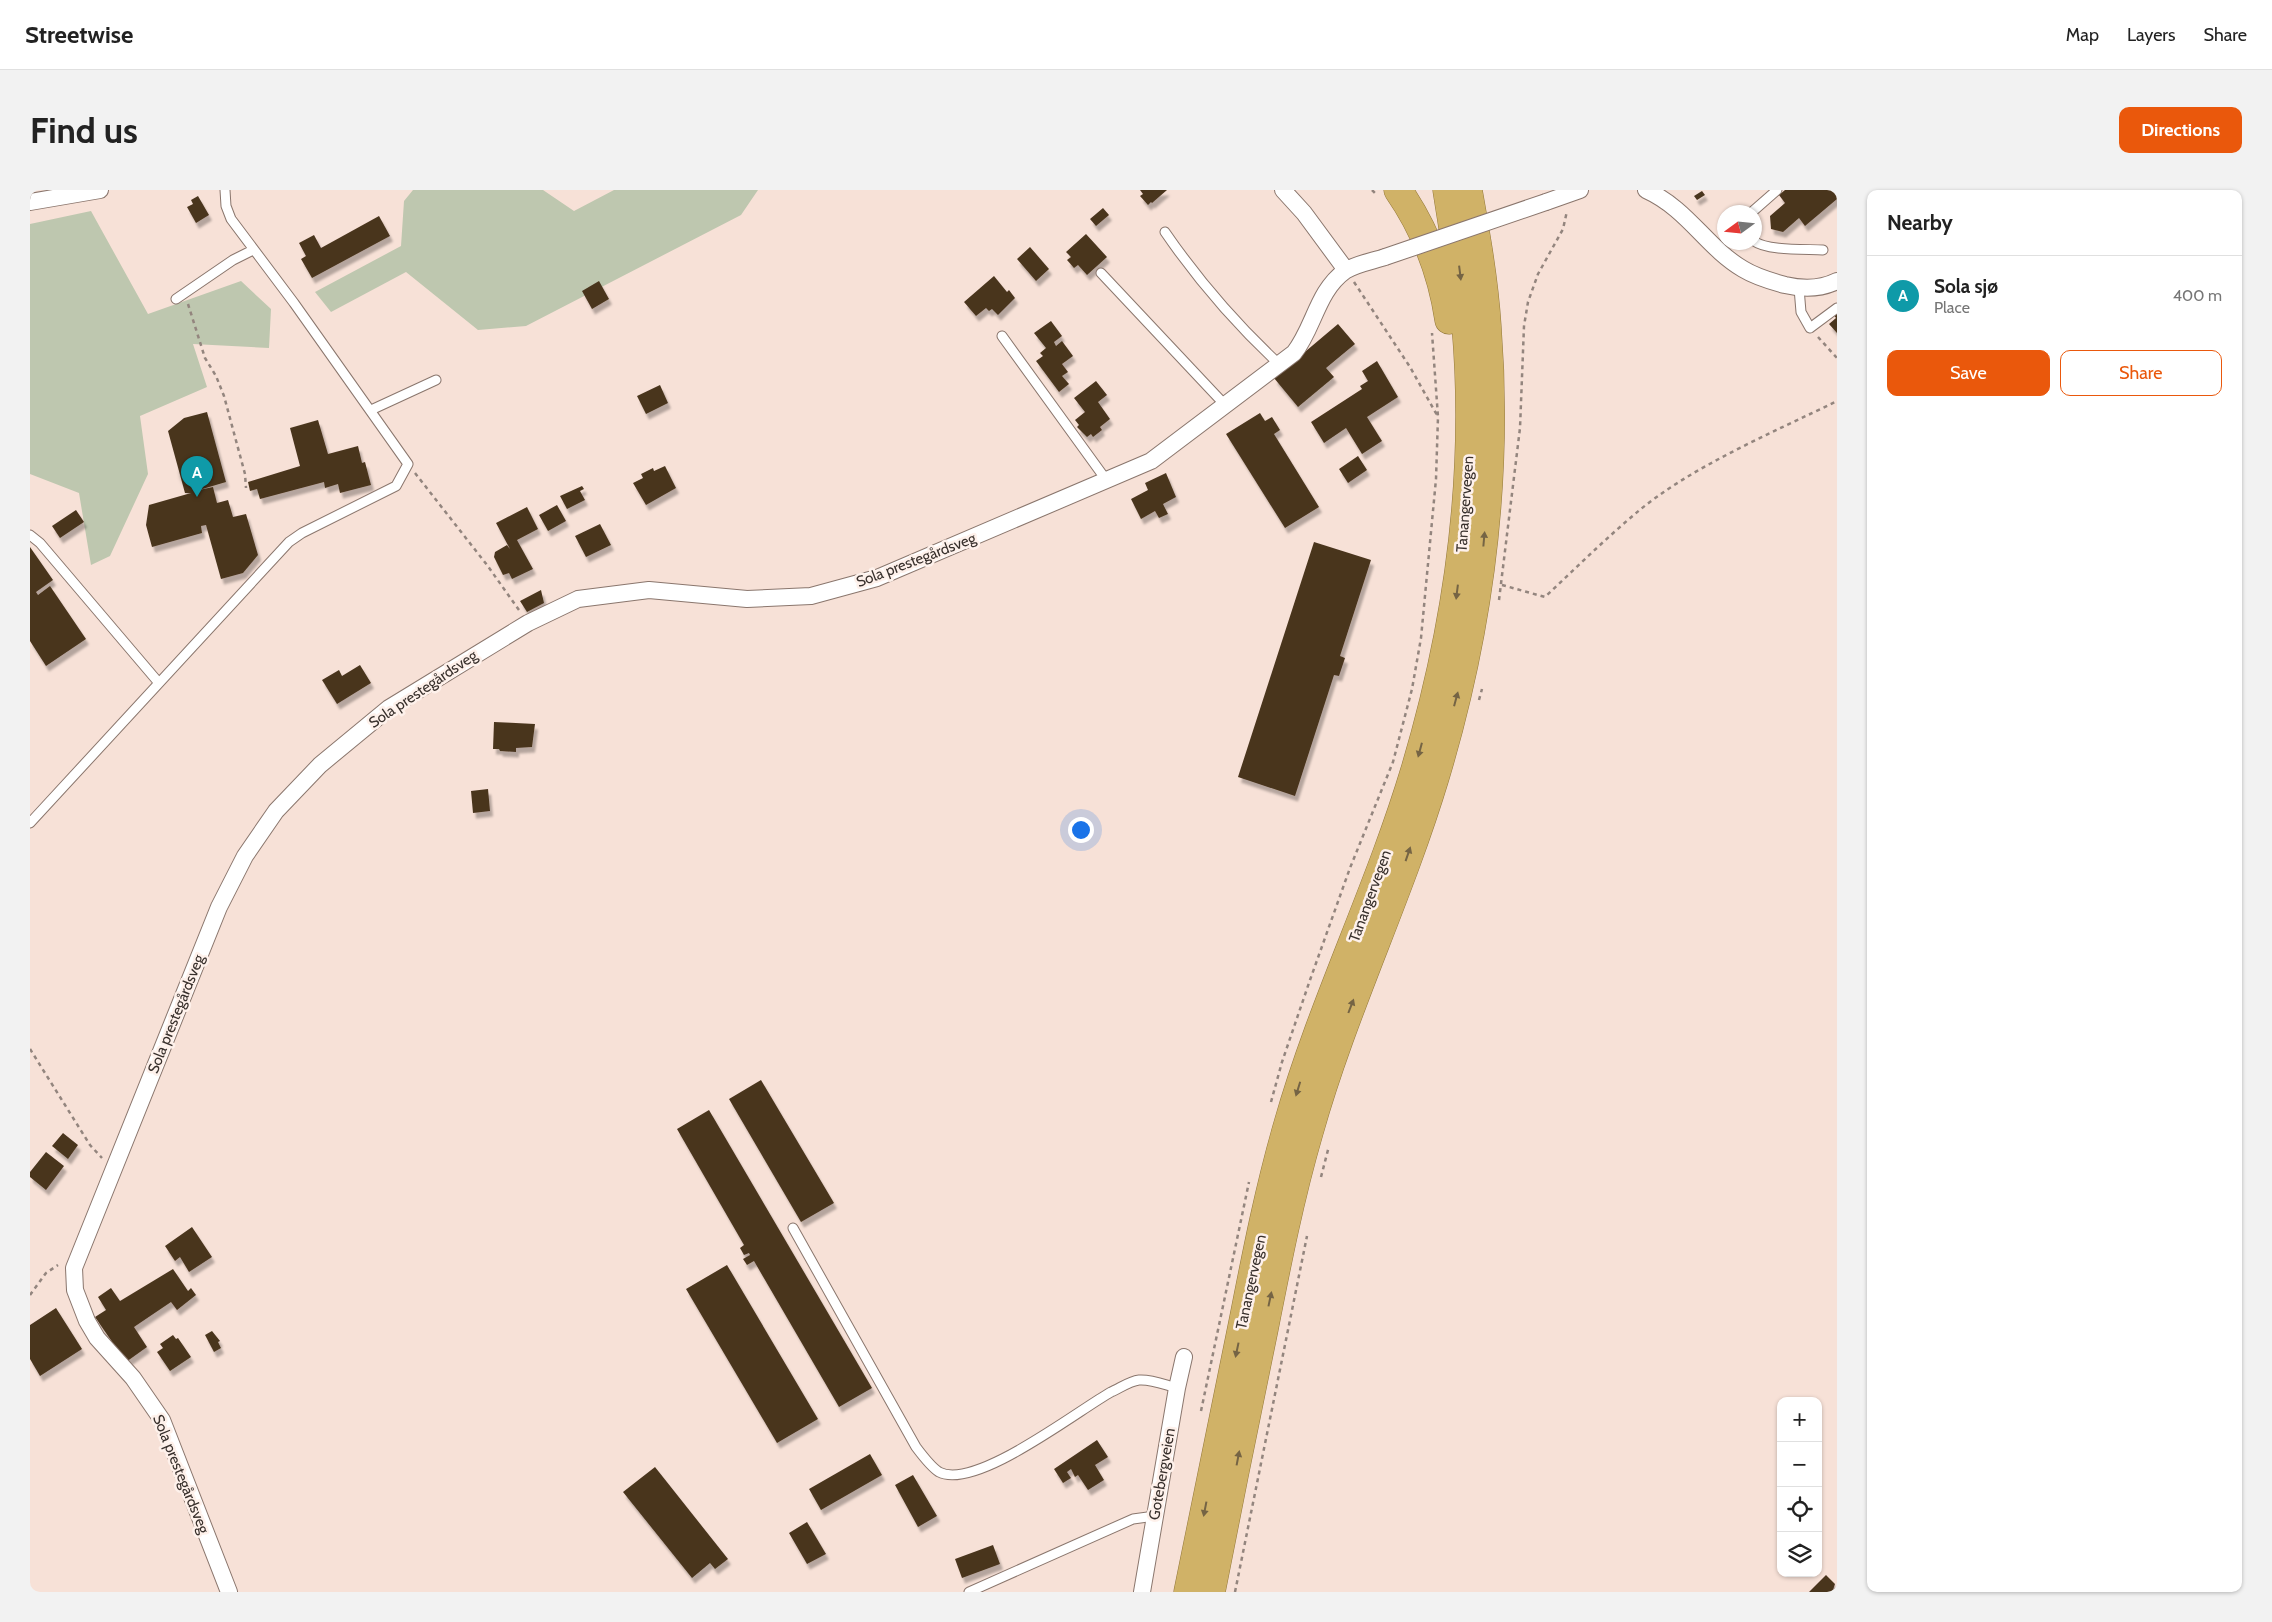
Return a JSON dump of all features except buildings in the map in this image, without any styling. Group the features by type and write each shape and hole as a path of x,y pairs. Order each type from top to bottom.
{"highway":[{"name":"Tanangervegen","path":"1188,1592 1268,1197 1287,1126 1306,1064 1415,772 1438,685 1455,607 1468,478 1470,406 1466,328 1458,255 1447,190"},
{"name":"Tanangervegen","path":"1211,1592 1290,1202 1327,1071 1435,778 1458,690 1475,610 1489,479 1491,406 1487,326 1479,252 1468,190"},
{"path":"1484,190 1490,227 1487,326"},
{"path":"1390,194 1412,210 1436,263 1447,302 1468,478"}],"street":[{"path":"30,202 100,190"},
{"path":"1283,190 1304,213 1346,270 1546,202 1572,191"},
{"path":"1646,190 1662,197 1686,216 1719,250 1741,268 1764,280 1799,288 1837,281"},
{"name":"Sola prestegårdsveg","path":"229,1592 162,1420 133,1378 97,1338 87,1321 75,1290 74,1268 219,907 245,856 276,811 320,765 389,708 528,623 578,599 649,590 747,599 811,596 878,578 1151,461 1294,353 1305,340 1322,297 1331,284 1346,270"},
{"name":"Gotebergveien","path":"1142,1592 1176,1388 1184,1357"}],"lane":[{"path":"30,823 289,542 302,533 396,486 408,464 371,410 231,219 226,206 225,190"},
{"path":"1760,205 1777,190"},
{"path":"1165,232 1195,272 1258,344 1280,365"},
{"path":"1762,245 1780,248 1823,250"},
{"path":"176,299 233,260 253,250"},
{"path":"1101,273 1226,406"},
{"path":"1799,288 1801,312 1810,328 1837,308"},
{"path":"1002,336 1107,481"},
{"path":"371,410 436,380"},
{"path":"30,534 40,543 159,683"},
{"path":"793,1228 916,1447 939,1472 954,1476 990,1466 1045,1434 1093,1402 1138,1380 1154,1381 1176,1388"},
{"path":"969,1592 1134,1519 1155,1516"}],"path":[{"path":"1372,190 1390,194"},
{"path":"1346,270 1410,367 1438,416"},
{"path":"186,293 190,315 205,358 216,376 224,396 245,474 246,488"},
{"path":"1269,1109 1282,1062 1350,868 1393,762 1412,689 1421,638 1436,479 1438,416 1431,327"},
{"path":"1810,328 1837,358"},
{"path":"1502,584 1545,597 1635,514 1668,490 1698,472 1837,401"},
{"path":"408,464 488,565 528,623"},
{"path":"30,1049 90,1144 113,1171"},
{"path":"1200,1418 1251,1176"},
{"path":"30,1294 46,1273 79,1254"}],"green space":[{"path":"413,190 543,190 574,211 614,190 758,190 741,215 526,326 478,330 406,272 331,312 315,292 401,246 404,201"},
{"path":"91,211 148,314 241,281 271,309 269,348 193,344 207,387 140,416 148,474 110,556 91,565 79,493 30,474 30,224"}],"place":[{"name":"Sola sjø","path":"197,497"}]}
